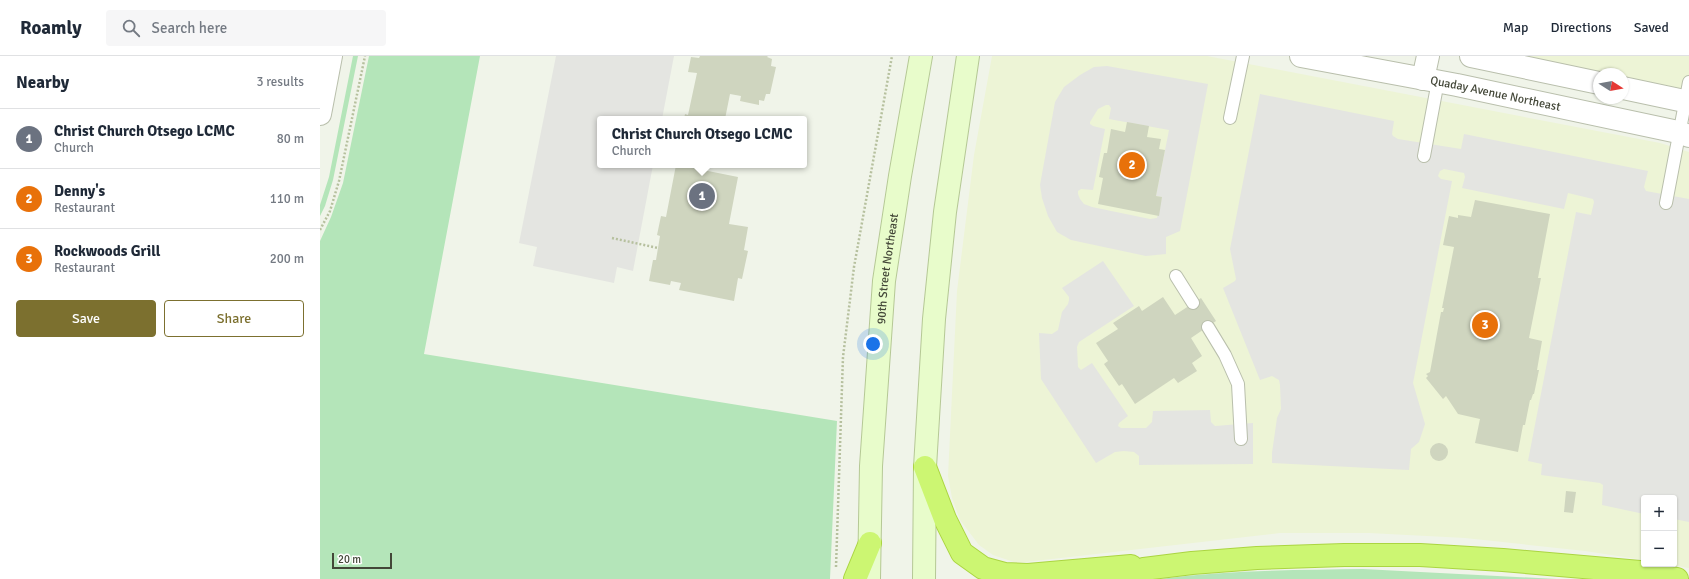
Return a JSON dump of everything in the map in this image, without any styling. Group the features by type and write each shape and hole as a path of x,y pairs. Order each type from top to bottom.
{"highway":[{"path":"925,467 945,519 962,553 983,568 1005,574 1028,575 1127,566 1144,569"},
{"path":"845,575 870,543"},
{"path":"1111,579 1128,576 1144,569 1192,563 1257,558 1344,555 1420,555 1640,572 1677,579"}],"main road":[{"name":"90th Street Northeast","path":"869,579 871,466 884,281 920,56"},
{"path":"924,579 925,467 934,319 945,212 968,56"}],"street":[{"path":"320,114 331,56"},
{"name":"Quaday Avenue Northeast","path":"1301,56 1439,82 1684,134"},
{"path":"1428,56 1439,82 1462,56"},
{"path":"1471,56 1593,82"},
{"path":"1629,89 1688,95"}],"lane":[{"path":"1230,118 1243,56"},
{"path":"1424,156 1439,82"},
{"path":"1666,203 1684,134 1688,95"},
{"path":"1176,276 1193,303"},
{"path":"1208,327 1225,355 1238,384 1241,439"}],"path":[{"path":"320,230 330,211 339,181 365,56"},
{"path":"845,575 843,357 854,267 892,56"},
{"path":"612,238 658,248"}],"shaded area":[{"path":"556,56 674,56 663,116 597,116 597,168 652,168 633,271 617,267 614,283 533,266 537,247 519,243"},
{"path":"992,56 1207,56 1660,143 1689,152 1689,568 1677,566 1677,495 1641,495 1641,560 1585,551 1465,538 1369,533 1280,533 1017,563 993,555 979,545 960,520 952,498 948,476 957,291 974,155"},
{"path":"1525,56 1689,56 1689,92 1629,78 1629,68 1593,68 1593,71"},
{"path":"1107,66 1208,84 1180,231 1166,237 1166,254 1146,256 1071,240 1057,232 1048,216 1042,198 1040,185 1055,102 1064,87 1094,67","holes":["1109,105 1111,108 1109,119 1169,130 1156,196 1162,197 1157,218 1150,219 1092,207 1084,204 1080,199 1078,191 1081,189 1093,190 1105,129 1093,126 1090,122 1098,109"]},
{"path":"1260,94 1394,121 1392,134 1398,139 1461,149 1464,134 1648,171 1644,187 1646,191 1689,199 1689,522 1677,520 1677,495 1641,495 1641,513 1602,505 1603,485 1600,483 1541,475 1542,464 1528,461 1576,212 1591,215 1594,202 1593,199 1568,193 1564,209 1462,188 1465,177 1464,173 1444,169 1440,171 1438,176 1441,179 1452,181 1413,383 1425,424 1419,442 1411,449 1409,470 1272,463 1277,418 1281,409 1280,385 1279,380 1272,376 1260,380 1223,288 1236,279 1230,249"},
{"path":"1103,261 1134,306 1079,342 1077,347 1078,367 1081,370 1092,363 1128,416 1119,423 1118,426 1121,428 1146,428 1152,422 1153,411 1210,410 1211,422 1215,426 1253,423 1253,464 1139,465 1139,456 1134,452 1124,451 1115,452 1096,463 1041,379 1039,333 1052,334 1058,330 1062,312 1069,300 1069,297 1062,288"}],"green space":[{"path":"353,56 358,56 333,180 325,206 320,216 320,205 329,177"},
{"path":"369,56 480,56 424,354 837,421 830,579 320,579 320,241 331,217 343,183"},
{"path":"1363,569 1557,579 1160,579 1236,572"}],"building":[{"path":"700,56 768,56 767,57 772,59 771,66 776,67 770,94 766,94 764,101 759,100 759,105 740,101 741,96 730,94 726,116 685,116 685,114 688,115 697,73 688,72 691,57 699,58"},
{"path":"1127,122 1149,126 1147,137 1161,139 1159,149 1165,150 1156,196 1162,197 1159,216 1098,204 1103,178 1099,177 1104,153 1107,153 1111,129 1125,132"},
{"path":"675,168 703,168 703,170 738,177 729,224 748,227 744,250 748,251 742,279 738,278 734,301 679,290 681,283 671,281 670,285 649,281 653,260 656,260 660,236 657,235 661,216 666,217"},
{"path":"1475,200 1550,214 1538,278 1541,278 1529,338 1542,341 1537,370 1539,370 1534,394 1530,400 1525,425 1523,425 1518,452 1475,443 1480,419 1458,414 1446,396 1443,399 1426,378 1428,376 1426,374 1430,372 1441,312 1443,312 1444,308 1442,308 1454,247 1443,245 1449,216 1458,218 1458,215 1471,217"},
{"path":"1163,297 1175,315 1201,298 1216,321 1191,338 1202,356 1192,363 1197,371 1178,383 1174,378 1135,404 1122,384 1119,386 1104,364 1108,361 1096,343 1118,329 1113,323 1139,306 1142,311"},
{"path":"1439,443 1445,446 1448,452 1445,458 1439,461 1433,458 1430,452 1433,446"},
{"path":"1566,491 1576,492 1573,513 1564,512"}],"place":[{"name":"Denny's","path":"1132,165"},
{"name":"Christ Church Otsego LCMC","path":"702,196"},
{"name":"Rockwoods Grill","path":"1485,325"}]}
